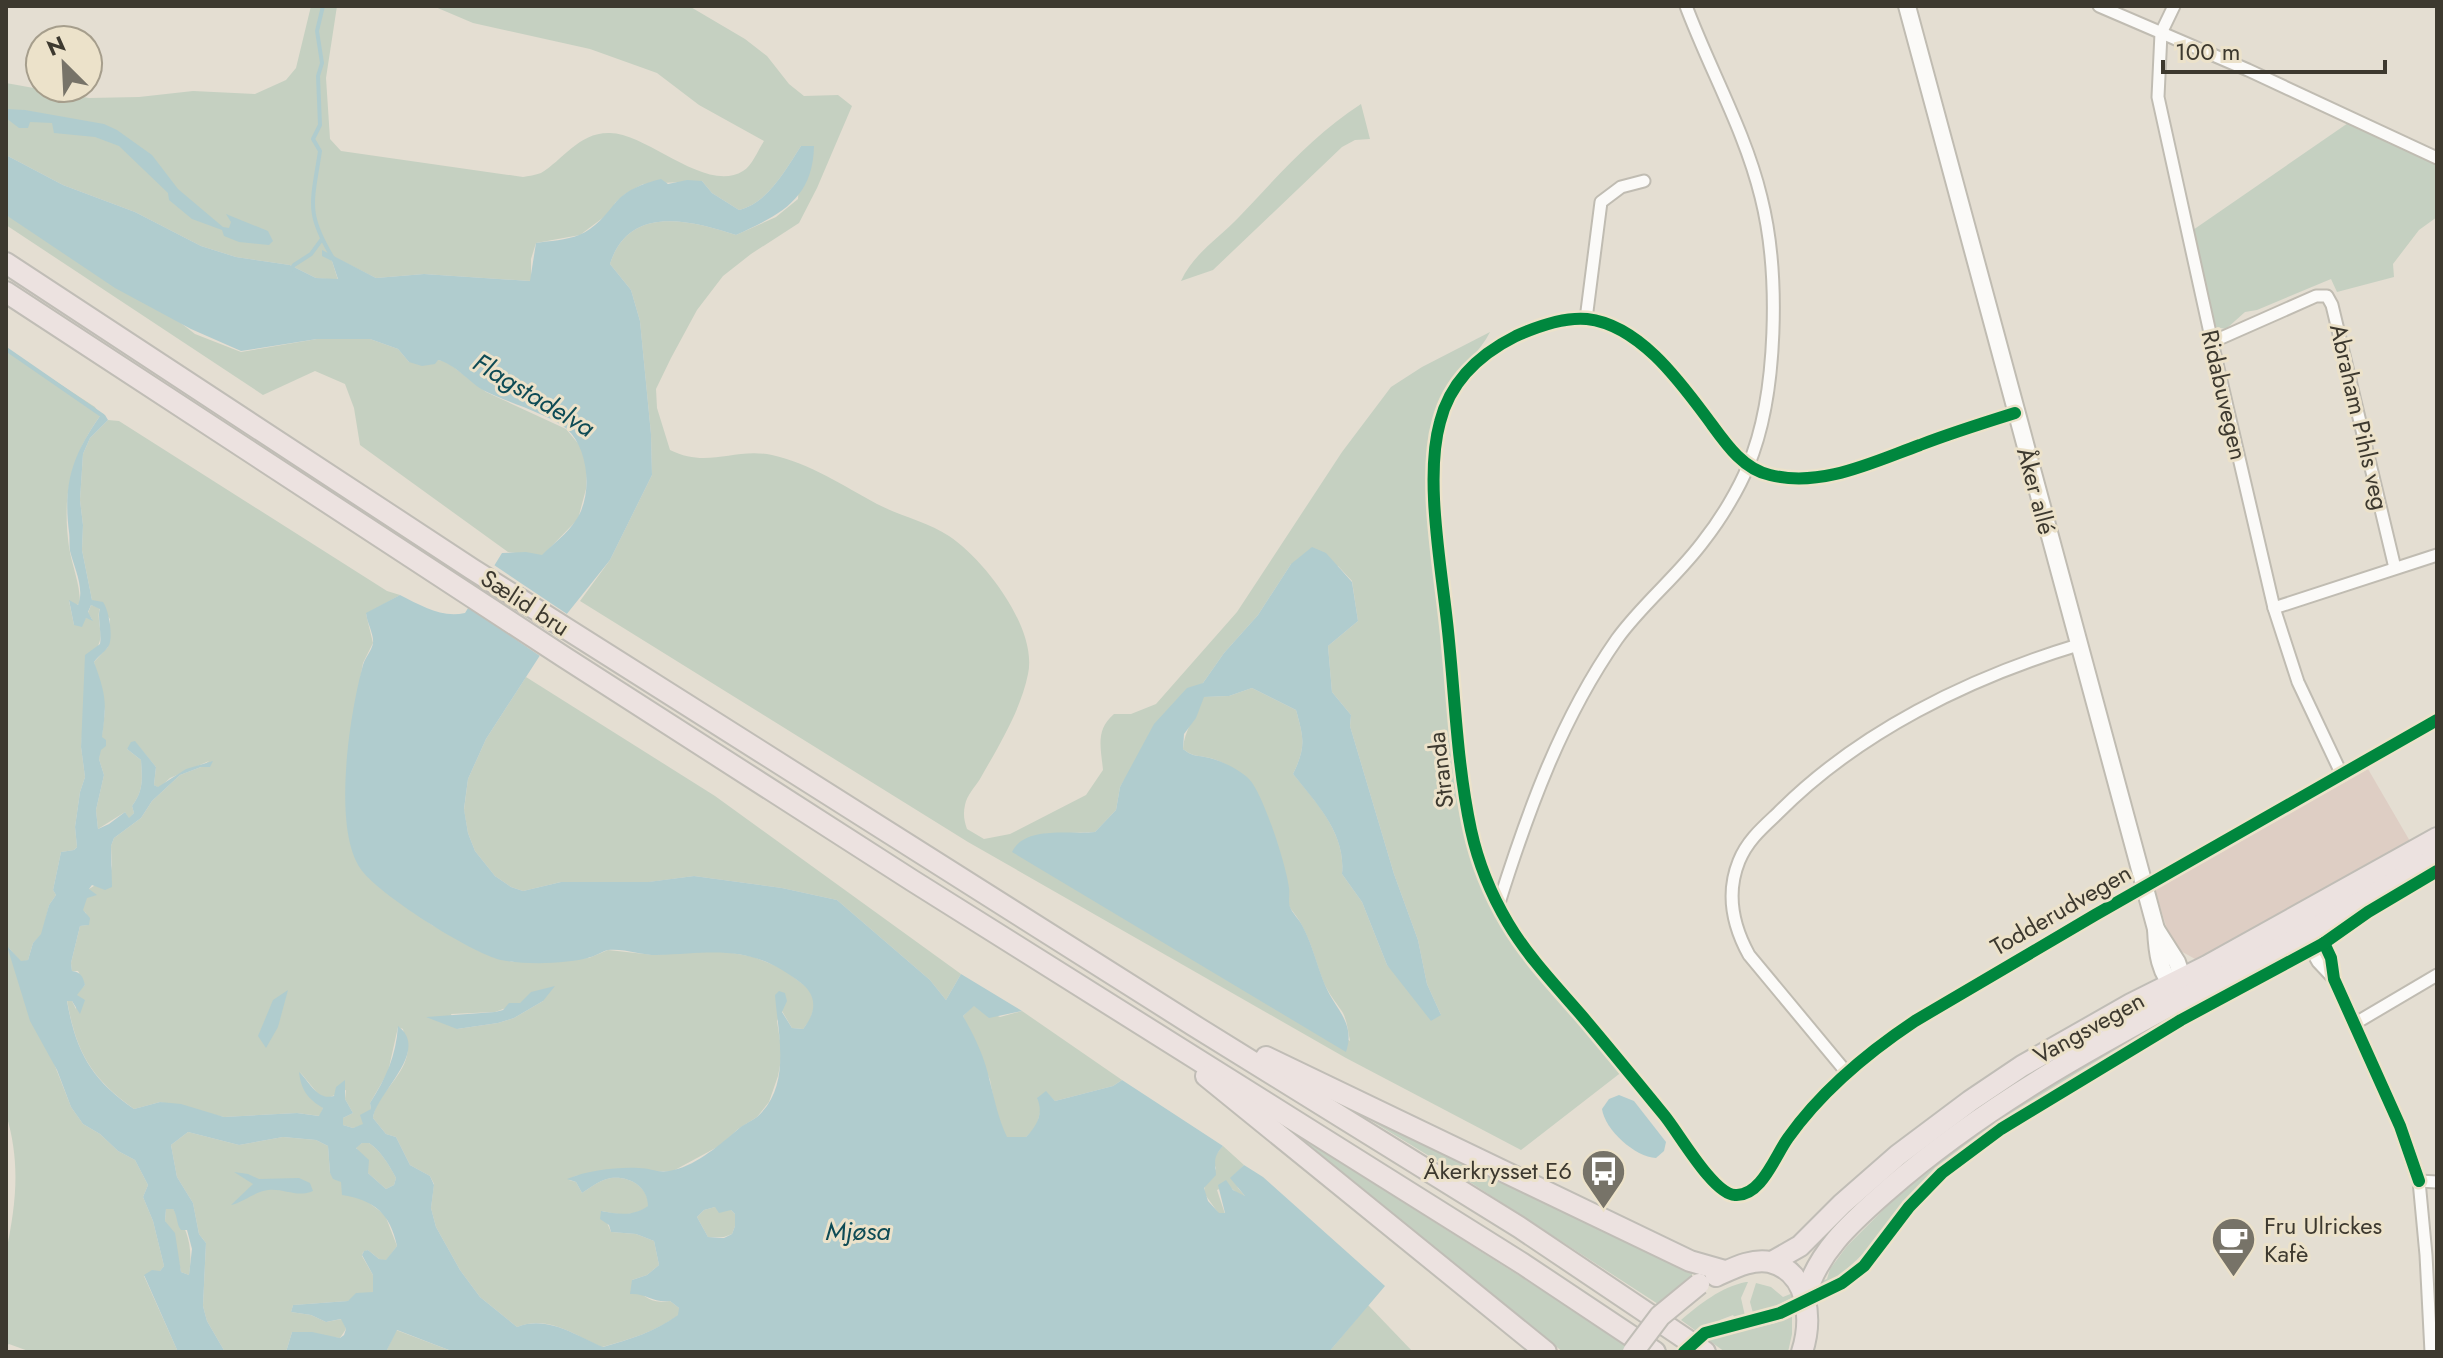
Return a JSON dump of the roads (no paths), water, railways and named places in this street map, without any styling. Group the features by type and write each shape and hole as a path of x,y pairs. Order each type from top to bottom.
{"highway":[{"name":"Sælid bru","path":"6,263 472,569 1193,1025"},
{"name":"Sælid bru","path":"6,292 458,589 1178,1047"},
{"name":"Vangsvegen","path":"2305,926 2437,838"},
{"name":"Vangsvegen","path":"1772,1262 1800,1246 1869,1179 1970,1101 2056,1045 2305,926 2437,857"},
{"name":"Vangsvegen","path":"1805,1298 1819,1261 1837,1239 1929,1156 1988,1112 2181,986"},
{"path":"1193,1025 1230,1039 1690,1261 1725,1271"},
{"path":"1193,1025 1519,1227 1705,1352"},
{"path":"1178,1047 1211,1081 1546,1352"},
{"path":"1178,1047 1501,1249 1655,1352"},
{"path":"1633,1352 1660,1316 1699,1284 1753,1262 1772,1262 1790,1274 1805,1298 1809,1314 1808,1348"}],"street":[{"path":"1499,903 1533,798 1582,696 1617,639 1708,536 1748,467 1769,386 1773,329 1772,279 1762,201 1731,109 1686,6"},
{"name":"Åker allé","path":"1907,6 2144,887 2156,929 2169,946 2181,986"},
{"path":"2099,6 2261,76 2437,158"},
{"name":"Ridabuvegen","path":"2174,6 2161,33 2158,97 2274,608 2298,682 2342,775"},
{"path":"1644,181 1621,187 1601,202 1586,319 1621,333 1665,365 1748,467 1770,475 1792,478 1832,475 2015,413"},
{"name":"Abraham Pihls veg","path":"2212,342 2316,296 2327,296 2337,322 2395,568"},
{"name":"Stranda","path":"1586,319 1545,325 1498,346 1459,381 1440,419 1433,468 1464,789 1472,835 1508,923 1535,961 1671,1123 1717,1187 1732,1195 1752,1191"},
{"path":"2274,608 2437,555"},
{"path":"1847,1073 1749,955 1739,938 1733,916 1732,892 1739,860 1749,841 1791,799 1858,747 1983,678 2078,645"},
{"name":"Todderudvegen","path":"1752,1191 1793,1131 1847,1073 1915,1021 2437,720"},
{"path":"2305,926 2318,962 2334,979 2400,1126 2419,1181 2431,1352"},
{"path":"2354,1024 2437,975"},
{"path":"2419,1181 2437,1182"}],"water":[{"path":"6,109 104,124 117,130 152,155 178,189 223,227 229,228 231,222 226,214 268,231 273,241 269,245 239,242 224,236 222,230 192,219 169,200 168,193 119,146 95,137 54,133 52,123 30,122 28,128 19,128 6,118"},
{"path":"801,146 814,146 807,180 800,193 779,212 736,235 681,222 663,221 646,225 631,232 619,245 610,264 631,290 640,321 652,475 610,560 566,615 486,739 468,779 464,809 475,851 495,876 523,891 561,882 648,882 694,876 782,888 837,900 930,980 946,1000 961,974 1022,1011 989,1018 974,1006 963,1016 982,1056 1007,1137 1026,1137 1030,1133 1039,1114 1037,1098 1046,1091 1055,1101 1113,1086 1122,1080 1223,1146 1215,1159 1216,1175 1204,1188 1208,1201 1219,1213 1225,1213 1218,1185 1226,1180 1233,1190 1245,1196 1230,1178 1244,1165 1263,1177 1385,1286 1329,1352 454,1352 397,1330 386,1352 286,1352 292,1332 312,1332 340,1338 344,1335 346,1329 341,1319 326,1322 311,1315 291,1312 293,1305 348,1301 356,1293 373,1292 373,1275 362,1255 368,1250 379,1259 386,1260 397,1246 390,1225 372,1205 342,1195 341,1182 333,1179 330,1173 328,1146 316,1140 283,1137 239,1145 188,1132 171,1145 177,1177 193,1203 199,1234 206,1243 203,1306 207,1321 225,1352 178,1352 144,1275 152,1270 160,1271 164,1266 153,1221 143,1197 148,1185 135,1160 83,1124 71,1107 57,1070 30,1021 7,946 21,961 28,960 33,943 41,934 49,905 56,895 53,890 61,852 77,847 75,827 85,777 81,747 85,655 100,644 100,609 91,605 88,612 93,621 86,618 82,627 74,625 69,600 78,605 80,592 70,551 67,499 76,458 100,416 105,415 108,420 90,438 83,454 80,500 82,550 92,600 103,602 111,631 108,647 94,662 104,699 102,737 106,740 99,759 104,775 96,810 98,829 125,812 129,818 134,813 132,806 140,789 142,773 141,760 127,749 131,742 135,741 156,767 154,785 158,787 186,769 213,761 210,767 180,775 152,801 141,818 114,838 111,846 112,887 105,890 92,885 89,889 97,895 87,898 83,910 90,918 89,925 80,926 71,963 72,971 81,975 85,985 77,995 85,1000 80,1014 72,1001 67,1001 81,1050 96,1075 119,1098 134,1109 160,1102 181,1104 224,1117 297,1113 319,1116 323,1108 306,1093 299,1072 318,1093 328,1097 334,1096 336,1087 345,1080 345,1099 353,1113 343,1118 343,1125 353,1128 363,1124 360,1115 371,1109 370,1103 392,1057 398,1026 407,1036 405,1060 373,1118 386,1134 396,1137 410,1165 430,1176 434,1185 431,1208 436,1227 460,1270 480,1297 517,1327 539,1323 550,1325 603,1347 660,1326 678,1315 679,1308 670,1301 630,1294 632,1280 647,1275 659,1265 654,1241 636,1234 611,1232 609,1225 600,1219 601,1211 631,1213 648,1206 641,1188 631,1181 611,1178 582,1193 576,1182 567,1179 612,1169 669,1171 696,1161 713,1150 757,1117 775,1090 780,1043 775,995 779,991 785,993 787,1001 782,1012 792,1028 803,1029 813,1011 813,999 801,983 782,970 765,961 732,953 657,955 614,950 559,962 501,960 425,921 369,879 360,868 352,849 345,798 353,711 363,665 373,643 366,613 400,595 440,612 465,613 502,553 542,555 569,529 581,510 586,473 580,448 560,424 482,389 445,363 438,360 435,364 422,366 409,362 398,349 370,339 317,339 241,351 191,329 115,288 6,215 6,155 63,185 135,212 201,246 236,257 290,265 316,278 338,279 332,261 322,256 322,250 376,278 424,274 530,281 536,243 585,232 620,197 637,187 661,179 668,184 702,181 712,193 739,210 767,193","holes":["362,1143 369,1143 384,1159 396,1178 394,1185 386,1189 368,1173 369,1160 356,1148","715,1207 719,1213 731,1210 735,1214 732,1234 724,1238 708,1237 697,1217 704,1210","166,1209 173,1209 179,1228 187,1230 192,1249 189,1275 181,1272 175,1233 165,1221"]},
{"path":"1312,547 1326,553 1352,582 1358,621 1328,646 1332,692 1351,715 1350,726 1394,874 1418,940 1427,984 1441,1015 1431,1021 1387,965 1362,902 1342,874 1342,859 1334,832 1320,808 1293,774 1302,743 1296,710 1252,688 1229,696 1204,697 1196,718 1184,734 1183,749 1228,765 1245,775 1255,787 1279,848 1290,907 1302,924 1325,985 1346,1024 1346,1052 1012,852 1018,844 1037,835 1095,832 1116,810 1120,787 1154,724 1187,688 1203,683 1224,653 1258,615 1291,564"},
{"path":"555,986 543,1001 514,1018 498,1023 457,1029 426,1017 495,1012 503,1010 509,1003 520,1003 531,992"},
{"path":"288,990 278,1027 266,1048 258,1036 273,1000"},
{"path":"1619,1095 1634,1101 1666,1142 1664,1151 1656,1158 1630,1148 1604,1117 1602,1109 1609,1099"},
{"path":"234,1172 259,1179 299,1178 310,1183 313,1191 301,1194 268,1190 231,1205 253,1184"}],"waterway":[{"path":"323,6 317,31 322,63 318,76 320,125 313,139 320,151 313,207 318,230 334,260"},
{"path":"290,271 311,254 322,239"},
{"path":"6,349 103,416 102,419"}],"place":[{"name":"Åkerkrysset E6","path":"1603,1210"},
{"name":"Fru Ulrickes Kafè","path":"2233,1279"}],"water label":[{"name":"Flagstadelva","path":"534,395"},
{"name":"Mjøsa","path":"858,1231"}]}
